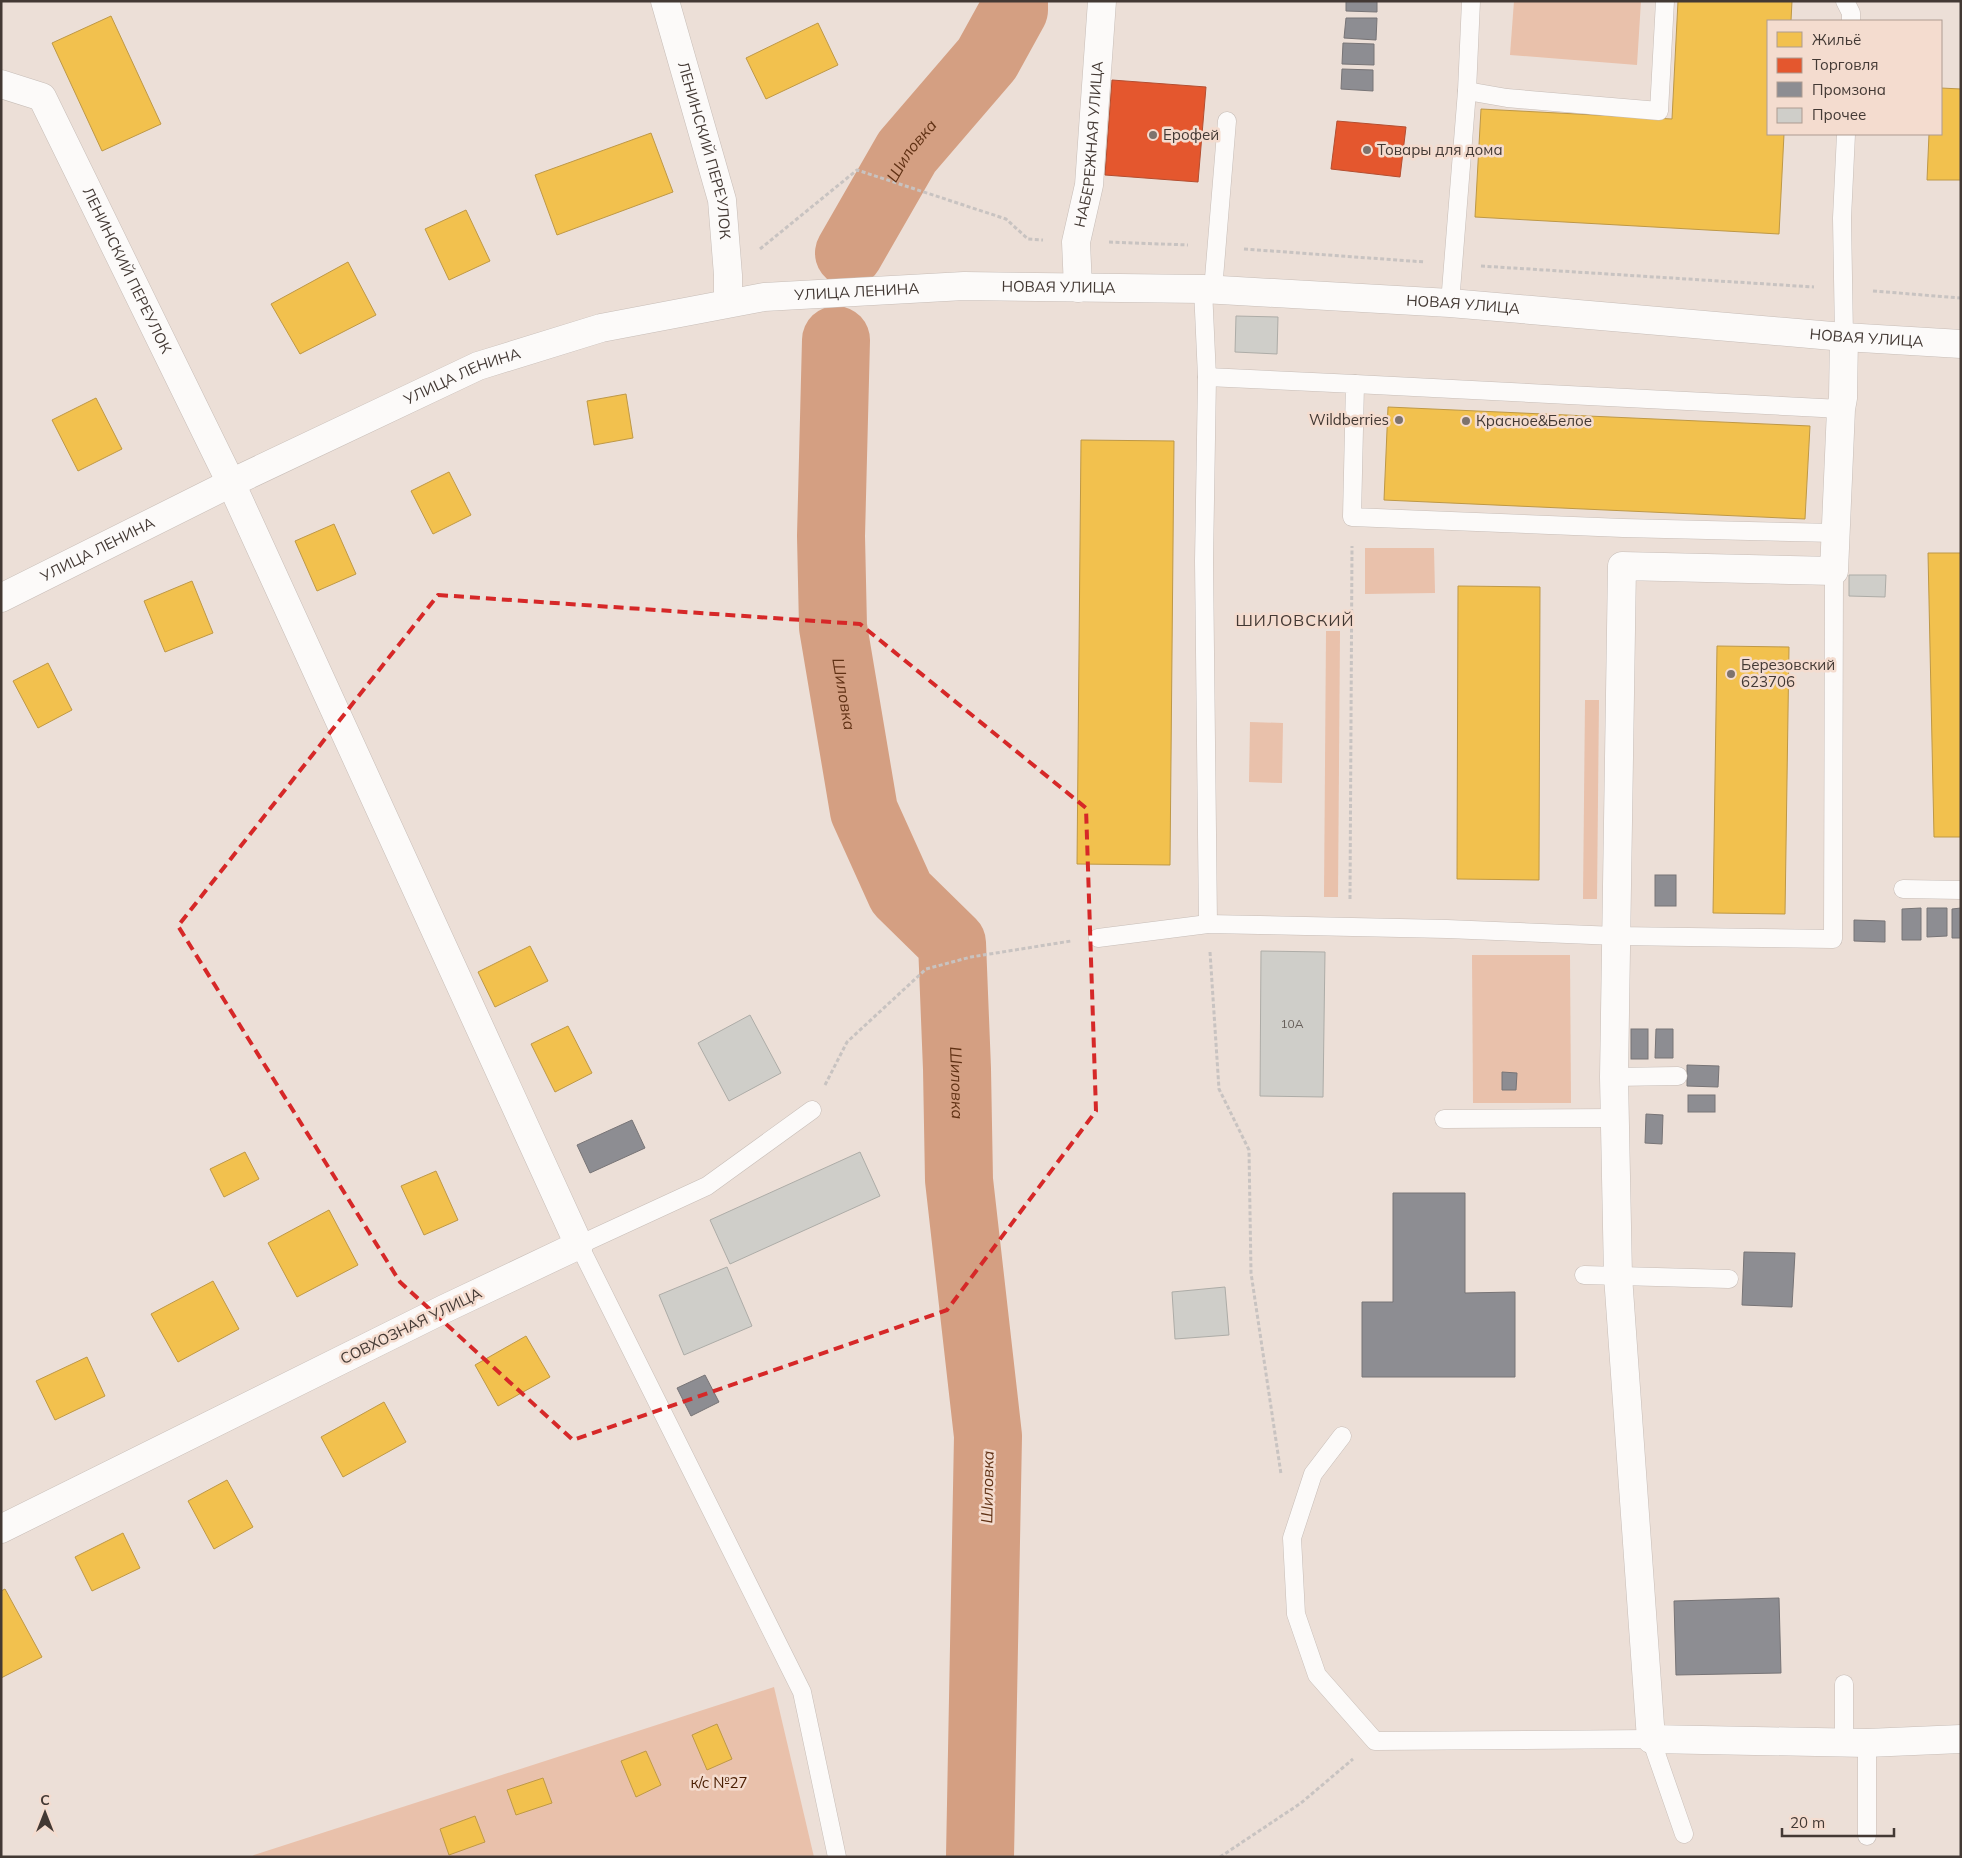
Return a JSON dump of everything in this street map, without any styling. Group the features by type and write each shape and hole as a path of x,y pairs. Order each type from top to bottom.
{"street":[{"name":"ЛЕНИНСКИЙ ПЕРЕУЛОК","path":"664,1 722,200 728,275 728,303"},
{"name":"НАБЕРЕЖНАЯ УЛИЦА","path":"1078,288 1076,242 1089,185 1102,1"},
{"name":"ЛЕНИНСКИЙ ПЕРЕУЛОК","path":"1,84 42,97 231,483 579,1245"},
{"name":"НОВАЯ УЛИЦА","path":"964,286 1208,289 1450,303 1844,337 1961,344"},
{"name":"УЛИЦА ЛЕНИНА","path":"1,598 231,483 478,366 601,328 764,297 964,286"},
{"path":"1844,337 1843,398 1834,571 1622,566 1614,1077 1618,1276 1651,1739 1856,1742 1961,1739"},
{"name":"СОВХОЗНАЯ УЛИЦА","path":"1,1529 444,1309 579,1245"}],"lane":[{"path":"1450,303 1467,91 1471,1"},
{"path":"1467,91 1507,98 1659,111 1665,1"},
{"path":"1845,1 1852,13 1851,20"},
{"path":"1208,924 1204,571 1208,289 1227,121"},
{"path":"1844,337 1842,218 1846,135"},
{"path":"1207,378 1841,409"},
{"path":"1356,384 1352,518 1623,528 1835,532"},
{"path":"1098,938 1208,924 1350,926 1616,936 1833,939 1834,571"},
{"path":"1903,889 1961,890"},
{"path":"1614,1077 1678,1076"},
{"name":"СОВХОЗНАЯ УЛИЦА","path":"579,1245 707,1186 812,1110"},
{"path":"1444,1119 1616,1118"},
{"path":"579,1245 802,1692 837,1857"},
{"path":"1584,1275 1729,1278"},
{"path":"1342,1436 1313,1474 1292,1538 1296,1614 1317,1675 1375,1741 1651,1739 1684,1834"},
{"path":"1844,1684 1856,1742 1867,1836"}],"path":[{"path":"728,275 857,170 915,190"},
{"path":"1350,926 1352,518"},
{"path":"1208,924 1220,1089 1249,1150 1251,1273 1283,1482"},
{"path":"812,1110 847,1042 926,969 971,957 1098,938"},
{"path":"1220,1857 1300,1804 1375,1741"}],"highlighted area":[{"path":"438,595 860,624 1086,808 1096,1111 947,1310 573,1440 400,1282 178,926"}],"green space":[{"path":"1514,1 1641,1 1637,65 1510,55"},
{"path":"1365,548 1434,548 1435,593 1365,594"},
{"path":"1326,631 1340,631 1338,897 1324,897"},
{"path":"1585,700 1599,700 1597,899 1583,899"},
{"path":"1250,722 1283,723 1282,783 1249,782"},
{"path":"1472,955 1570,955 1571,1103 1473,1103"},
{"name":"к/с №27","path":"774,1687 814,1857 251,1857 254,1855"}],"shaded area":[{"path":"992,1 1027,1 1021,50 987,59 986,47 996,8"}],"building: Жильё":[{"path":"1678,1 1792,1 1791,20 1767,20 1767,135 1784,135 1779,234 1475,217 1481,109 1672,119"},
{"path":"111,16 161,124 102,151 52,43"},
{"path":"818,23 838,65 766,99 746,58"},
{"path":"1942,88 1961,89 1961,180 1927,180 1929,135 1942,135"},
{"path":"651,133 673,192 557,235 535,175"},
{"path":"466,210 490,261 449,280 425,229"},
{"path":"348,262 376,315 300,354 271,304"},
{"path":"626,394 633,438 594,445 587,401"},
{"path":"96,398 122,449 78,471 52,420"},
{"path":"1388,407 1810,426 1805,519 1384,500"},
{"path":"1081,440 1174,441 1170,865 1077,864"},
{"path":"449,472 471,515 433,534 411,491"},
{"path":"334,524 356,574 317,591 295,541"},
{"path":"1928,553 1961,553 1961,837 1934,837"},
{"path":"192,581 213,633 165,652 144,601"},
{"path":"1458,586 1540,587 1539,880 1457,879"},
{"path":"1717,646 1789,647 1785,914 1713,913"},
{"path":"48,663 72,710 38,728 13,681"},
{"path":"530,946 548,981 495,1007 478,972"},
{"path":"568,1026 592,1073 555,1092 531,1044"},
{"path":"245,1152 259,1179 224,1197 210,1169"},
{"path":"436,1171 458,1220 424,1235 401,1186"},
{"path":"329,1210 358,1265 297,1297 268,1243"},
{"path":"213,1281 239,1329 178,1362 151,1314"},
{"path":"526,1336 550,1377 498,1406 475,1365"},
{"path":"87,1357 105,1396 55,1420 36,1381"},
{"path":"384,1402 406,1442 343,1477 321,1437"},
{"path":"227,1480 253,1527 214,1549 188,1501"},
{"path":"123,1533 140,1568 92,1591 75,1557"},
{"path":"5,1589 42,1657 1,1678 1,1591"},
{"path":"717,1724 732,1759 707,1770 692,1735"},
{"path":"646,1751 661,1785 636,1797 621,1761"},
{"path":"543,1778 552,1803 516,1815 507,1790"},
{"path":"475,1816 485,1842 449,1855 440,1829"}],"building: Торговля":[{"path":"1112,80 1206,87 1198,182 1105,175"},
{"path":"1337,121 1406,127 1400,177 1331,169"}],"building: Промзона":[{"path":"1346,1 1377,1 1377,12 1346,11"},
{"path":"1346,18 1377,18 1376,40 1344,38"},
{"path":"1343,43 1374,44 1374,65 1342,64"},
{"path":"1342,69 1373,70 1373,91 1341,89"},
{"path":"1655,875 1676,875 1676,906 1655,906"},
{"path":"1921,908 1921,940 1902,940 1902,909"},
{"path":"1927,908 1947,908 1947,936 1927,937"},
{"path":"1961,908 1961,938 1952,938 1952,909"},
{"path":"1854,920 1885,921 1885,942 1854,941"},
{"path":"1631,1029 1648,1029 1648,1059 1631,1059"},
{"path":"1656,1029 1673,1029 1673,1058 1655,1058"},
{"path":"1687,1065 1719,1066 1718,1087 1687,1086"},
{"path":"1502,1072 1517,1073 1516,1090 1502,1090"},
{"path":"1688,1095 1715,1095 1715,1112 1688,1112"},
{"path":"1646,1114 1663,1115 1662,1144 1645,1143"},
{"path":"632,1120 645,1148 590,1173 577,1145"},
{"path":"1393,1193 1465,1193 1465,1293 1515,1292 1515,1377 1362,1377 1362,1302 1393,1302"},
{"path":"1744,1252 1795,1253 1792,1307 1742,1305"},
{"path":"705,1375 719,1402 691,1416 677,1388"},
{"path":"1779,1598 1781,1673 1676,1675 1674,1601"}],"building: Прочее":[{"path":"1236,316 1278,317 1277,354 1235,352"},
{"path":"1849,575 1886,575 1885,597 1849,596"},
{"path":"1261,951 1325,952 1323,1097 1260,1096"},
{"path":"750,1015 781,1073 729,1101 698,1043"},
{"path":"860,1152 880,1196 730,1264 710,1220"},
{"path":"727,1267 752,1326 684,1355 659,1295"},
{"path":"1225,1287 1229,1335 1175,1339 1172,1292"}],"waterway":[{"name":"Шиловка","path":"849,253 907,152 987,59 1014,10 1014,1"},
{"name":"Шиловка","path":"836,340 831,536 833,627 864,811 901,893 952,943 959,1180 988,1436 980,1857"}],"place":[{"name":"Ерофей","path":"1153,135"},
{"name":"Товары для дома","path":"1367,150"},
{"name":"Wildberries","path":"1399,420"},
{"name":"Красное&Белое","path":"1466,421"},
{"name":"Березовский 623706","path":"1731,674"}],"district":[{"name":"ШИЛОВСКИЙ","path":"1295,620"}]}
